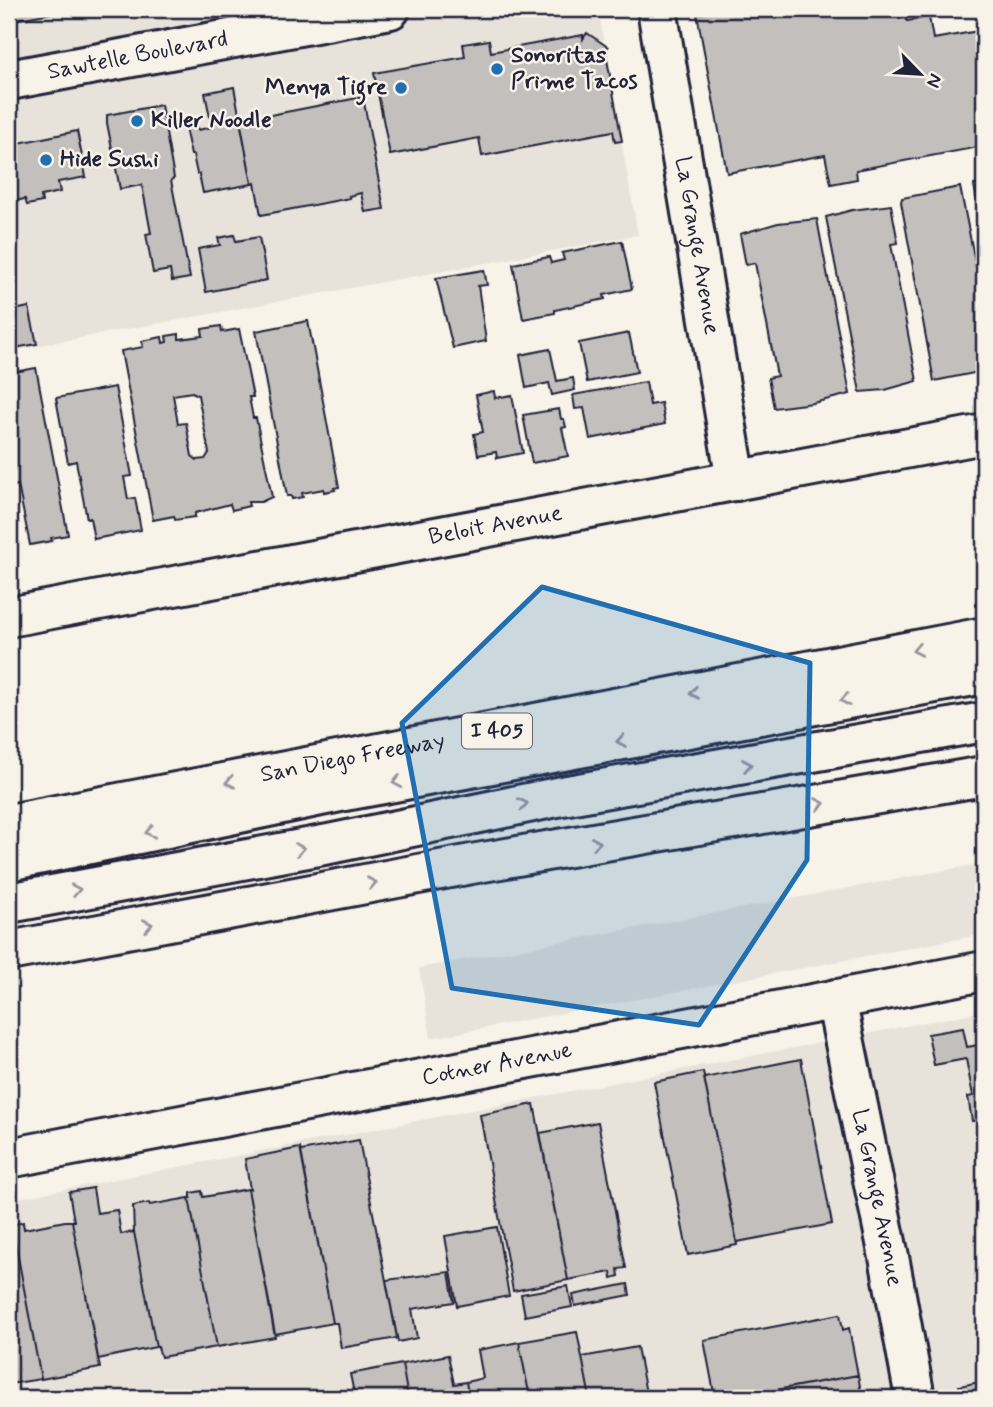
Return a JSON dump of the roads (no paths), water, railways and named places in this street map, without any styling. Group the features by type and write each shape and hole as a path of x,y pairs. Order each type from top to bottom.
{"main road":[{"name":"Sawtelle Boulevard","path":"9,80 390,9"},
{"name":"La Grange Avenue","path":"657,9 736,481"},
{"name":"Beloit Avenue","path":"9,617 984,434"},
{"name":"San Diego Freeway","path":"9,824 984,637"},
{"path":"9,861 350,790 984,674"},
{"path":"9,903 329,844 562,796 984,722"},
{"path":"9,951 477,863 984,775"},
{"name":"Cotner Avenue","path":"9,1158 984,971"},
{"name":"La Grange Avenue","path":"836,999 915,1398"}],"place":[{"name":"Sonoritas Prime Tacos","path":"497,69"},
{"name":"Menya Tigre","path":"401,88"},
{"name":"Killer Noodle","path":"137,121"},
{"name":"Hide Sushi","path":"46,160"}]}
